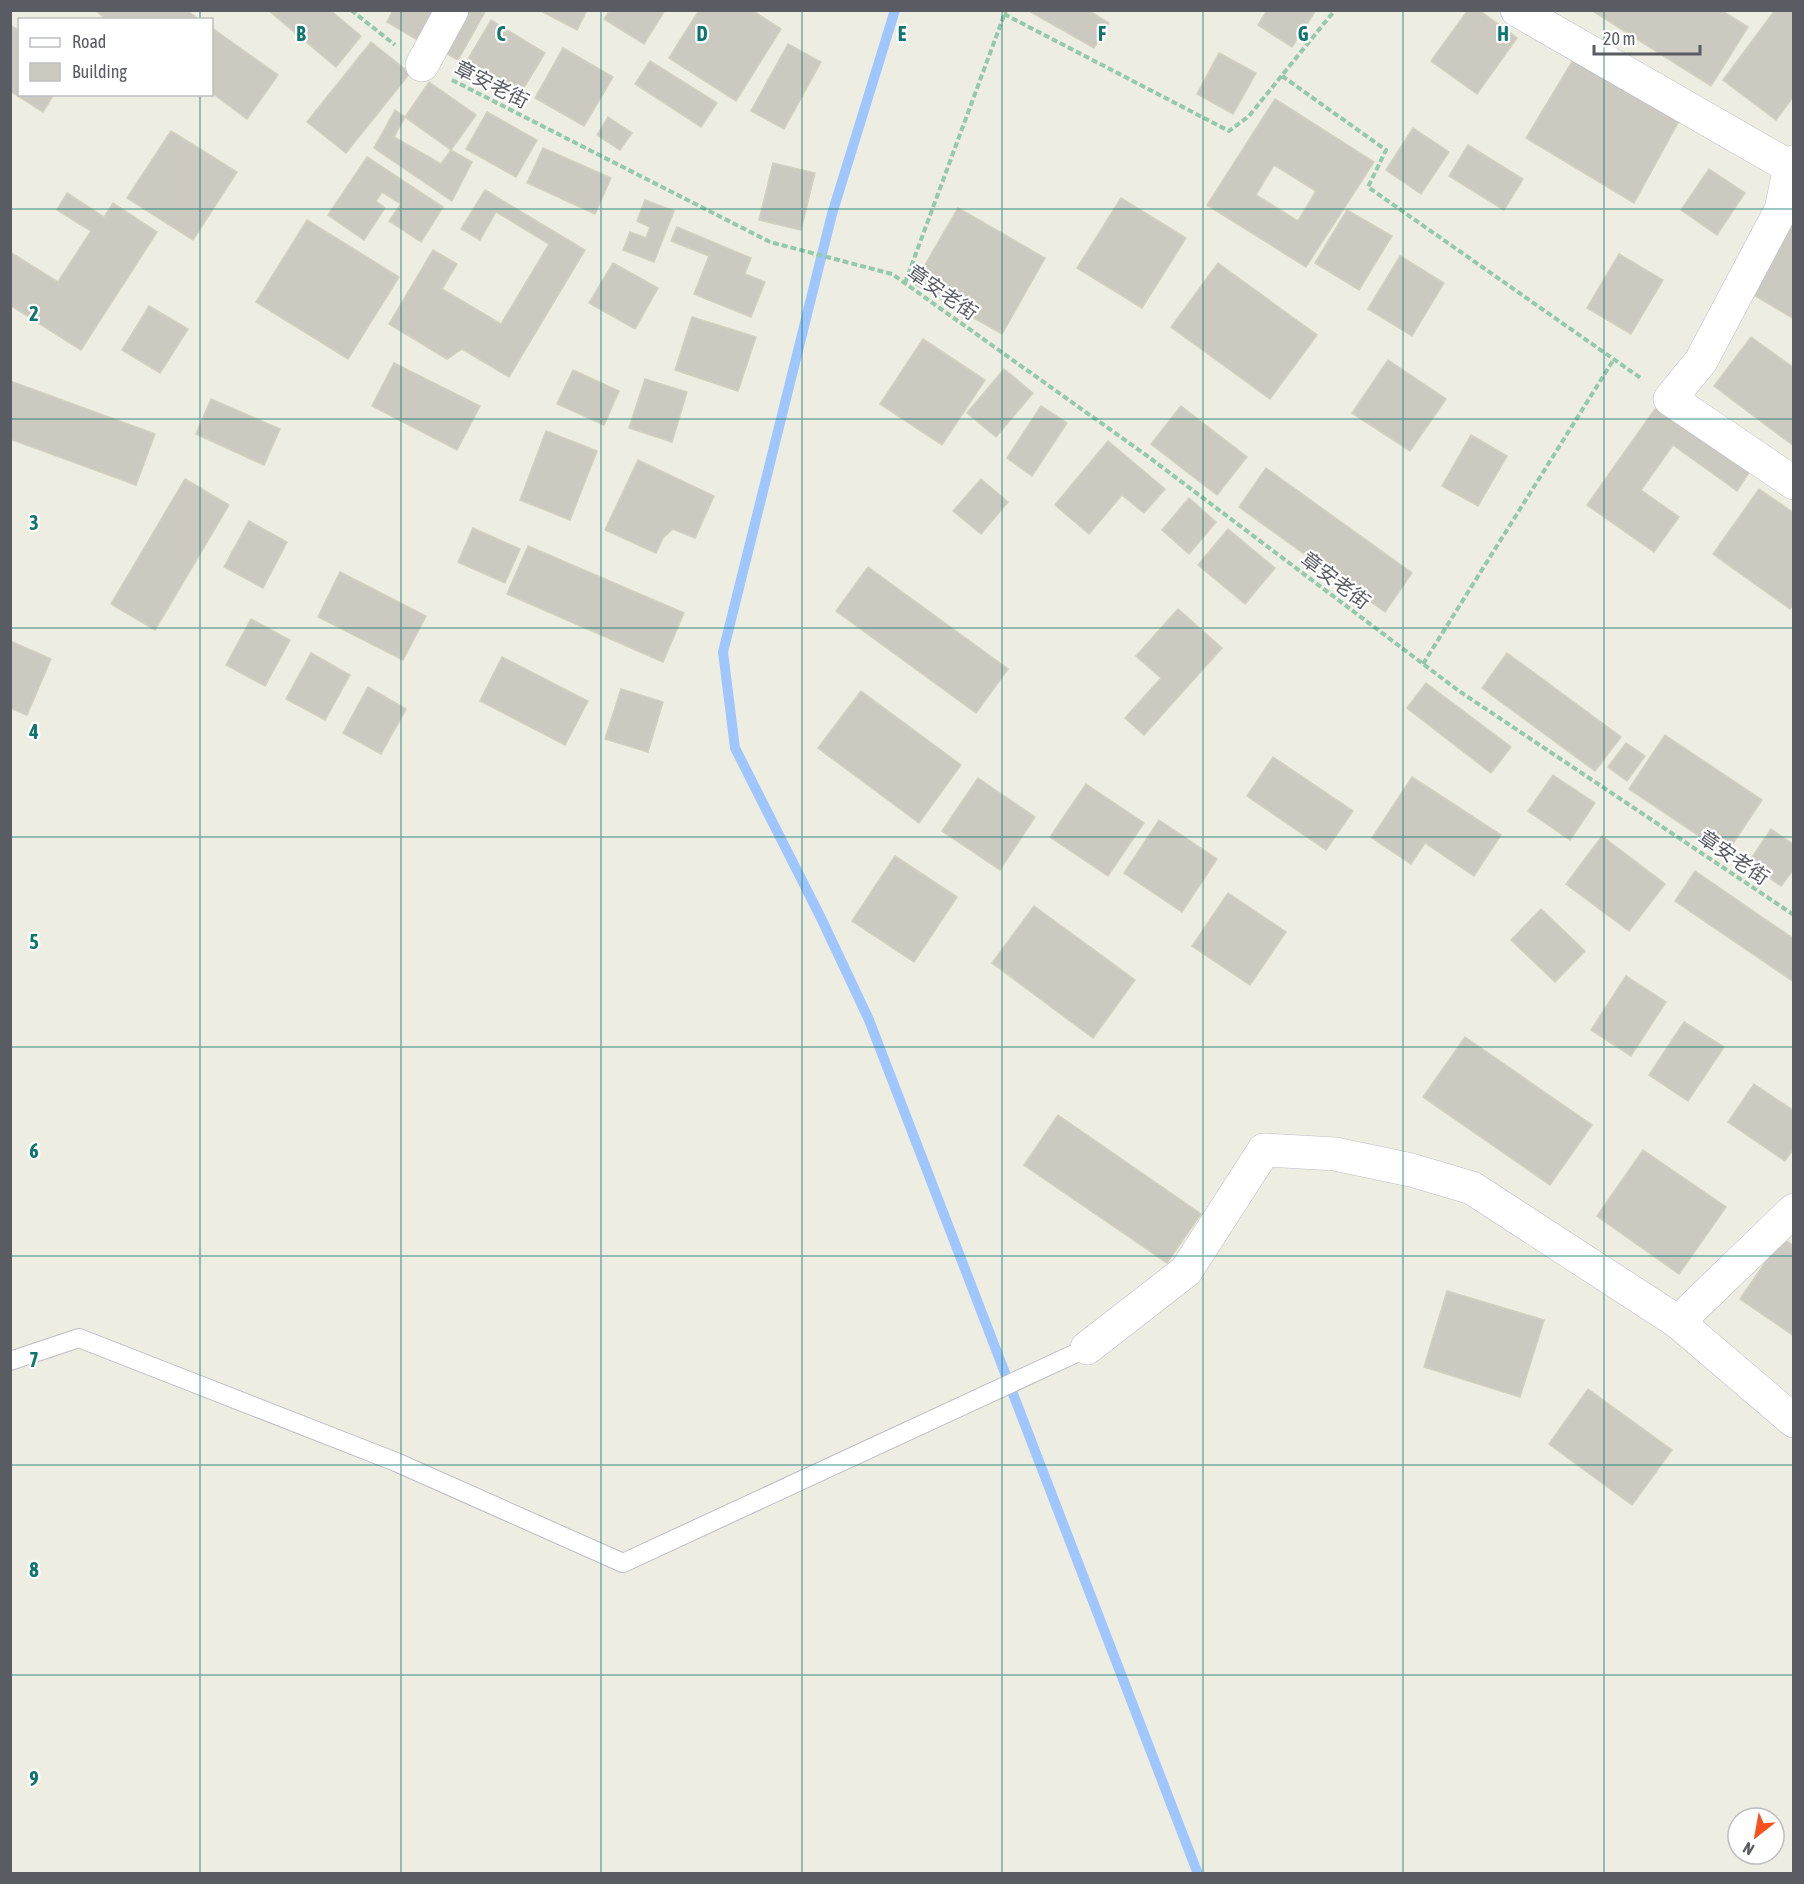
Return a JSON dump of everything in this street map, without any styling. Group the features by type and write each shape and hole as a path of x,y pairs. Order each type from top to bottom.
{"street":[{"path":"422,65 452,10"},
{"path":"1517,10 1792,165 1781,210 1701,361 1670,399 1794,483"},
{"path":"1087,1348 1186,1271 1264,1150 1335,1154 1411,1170 1472,1188 1678,1322 1794,1421"},
{"path":"1678,1322 1794,1210"}],"lane":[{"path":"10,1361 79,1338 396,1462 624,1563 1087,1348"}],"path":[{"name":"章安老街","path":"351,10 422,65 770,242 892,274 1146,455 1459,691 1794,915"},
{"path":"905,284 1005,12 1229,131 1249,116 1335,10"},
{"path":"1282,75 1386,150 1368,186 1670,399"},
{"path":"1423,664 1614,359"}],"building":[{"path":"95,10 187,10 197,18 105,18"},
{"path":"268,10 330,10 361,36 336,67"},
{"path":"393,10 437,10 419,41 387,22"},
{"path":"458,10 486,10 458,60 436,48"},
{"path":"539,10 587,10 577,30"},
{"path":"610,10 665,10 644,44 604,19"},
{"path":"699,10 752,10 781,29 736,101 669,58"},
{"path":"1088,10 1109,23 1094,48 1029,11"},
{"path":"1267,10 1316,10 1292,47 1258,25"},
{"path":"1468,10 1479,10 1517,38 1477,94 1431,61"},
{"path":"1591,10 1721,10 1748,27 1711,86"},
{"path":"1775,10 1794,10 1794,96 1776,120 1723,80"},
{"path":"491,20 545,53 519,96 465,64"},
{"path":"10,25 18,30 18,96 53,96 43,112 10,91"},
{"path":"213,29 278,75 247,119 213,94"},
{"path":"371,42 410,73 346,153 307,122"},
{"path":"788,44 821,62 784,129 751,111"},
{"path":"563,48 613,77 584,126 535,98"},
{"path":"1219,53 1256,73 1233,114 1197,94"},
{"path":"1573,60 1679,121 1634,203 1526,138"},
{"path":"650,61 717,103 701,127 635,84"},
{"path":"429,82 476,115 451,150 405,117"},
{"path":"1275,99 1374,162 1306,267 1207,205","holes":["1274,165 1316,191 1298,221 1256,195"]},
{"path":"395,110 405,117 394,137 441,164 451,150 472,162 452,201 374,148"},
{"path":"487,112 537,140 516,177 466,149"},
{"path":"608,117 632,133 620,150 597,135"},
{"path":"1413,128 1449,152 1421,194 1386,170"},
{"path":"171,131 237,172 193,240 127,198"},
{"path":"1468,145 1523,179 1504,210 1449,176"},
{"path":"543,148 611,178 595,214 527,183"},
{"path":"367,157 443,207 421,242 389,221 401,204 382,192 376,201 385,208 364,240 328,215"},
{"path":"773,163 815,173 801,230 759,220"},
{"path":"1709,169 1745,193 1717,235 1681,210"},
{"path":"485,190 585,250 509,377 462,349 447,359 389,324 433,250 457,264 442,289 501,324 549,244 496,212 480,240 461,229"},
{"path":"67,193 104,217 113,203 157,232 81,350 10,305 10,252 58,282 91,231 57,210"},
{"path":"1121,198 1186,238 1142,308 1077,268"},
{"path":"645,200 674,211 654,262 623,250 630,232 646,238 650,227 637,221"},
{"path":"958,208 1045,258 1002,334 914,284"},
{"path":"1347,210 1392,236 1359,290 1315,263"},
{"path":"1794,213 1794,319 1747,291"},
{"path":"307,220 399,277 348,359 256,302"},
{"path":"677,227 751,258 745,274 765,282 751,317 694,294 709,256 671,241"},
{"path":"1619,254 1663,280 1631,334 1587,308"},
{"path":"1400,256 1444,283 1412,336 1368,309"},
{"path":"613,263 658,288 635,329 589,303"},
{"path":"1218,263 1317,335 1270,399 1171,327"},
{"path":"149,306 188,329 160,373 122,350"},
{"path":"692,317 756,337 738,391 675,370"},
{"path":"1751,337 1794,368 1794,446 1714,386"},
{"path":"923,339 985,380 942,445 880,404"},
{"path":"1388,360 1446,399 1410,451 1352,413"},
{"path":"394,363 480,406 457,450 372,406"},
{"path":"1004,369 1033,393 996,437 967,413"},
{"path":"573,370 619,391 604,425 557,404"},
{"path":"645,379 687,392 672,442 629,428"},
{"path":"10,381 155,434 136,485 10,439"},
{"path":"211,399 280,429 264,465 196,434"},
{"path":"1041,406 1067,423 1032,476 1007,458"},
{"path":"1181,406 1247,457 1217,495 1151,444"},
{"path":"1657,406 1750,471 1737,491 1673,445 1641,490 1679,517 1654,552 1587,505"},
{"path":"546,431 597,451 570,520 520,500"},
{"path":"1471,435 1507,456 1478,506 1442,486"},
{"path":"1108,441 1165,489 1144,513 1122,495 1089,534 1055,505"},
{"path":"638,460 714,496 695,538 673,529 663,538 656,553 605,530"},
{"path":"1266,468 1412,573 1385,612 1239,507"},
{"path":"185,479 229,505 155,630 111,604"},
{"path":"981,479 1008,502 981,534 953,511"},
{"path":"1759,489 1794,513 1794,604 1790,609 1713,554"},
{"path":"1189,498 1216,522 1189,554 1162,530"},
{"path":"249,521 287,542 263,588 224,567"},
{"path":"473,528 520,549 505,583 458,562"},
{"path":"1228,529 1275,568 1245,604 1198,565"},
{"path":"528,546 684,613 663,662 507,594"},
{"path":"868,567 1008,669 976,713 836,611"},
{"path":"340,572 426,616 403,660 318,617"},
{"path":"1178,609 1222,648 1144,735 1125,718 1161,678 1136,656"},
{"path":"251,619 290,640 265,686 226,665"},
{"path":"10,641 51,659 27,715 10,708"},
{"path":"311,653 350,675 325,720 286,699"},
{"path":"1507,653 1621,737 1595,771 1482,688"},
{"path":"502,657 588,701 565,745 480,701"},
{"path":"1426,683 1511,747 1491,773 1407,708"},
{"path":"368,687 406,709 381,754 343,733"},
{"path":"621,689 663,702 648,752 605,739"},
{"path":"861,691 961,765 919,823 818,748"},
{"path":"1665,735 1762,800 1726,854 1629,789"},
{"path":"1626,743 1645,756 1627,781 1608,767"},
{"path":"1273,757 1353,811 1326,850 1247,796"},
{"path":"1553,775 1595,803 1570,840 1528,811"},
{"path":"1412,777 1501,835 1474,876 1425,843 1411,864 1372,838"},
{"path":"978,778 1035,817 1000,870 942,831"},
{"path":"1086,784 1144,823 1108,876 1050,837"},
{"path":"1159,820 1217,859 1182,912 1124,873"},
{"path":"1771,829 1794,845 1794,869 1781,886 1748,863"},
{"path":"1602,836 1665,884 1629,931 1566,884"},
{"path":"895,856 957,897 914,962 852,921"},
{"path":"1695,871 1794,939 1794,982 1675,901"},
{"path":"1228,893 1286,932 1250,985 1192,946"},
{"path":"1034,906 1135,980 1093,1038 992,963"},
{"path":"1541,909 1585,951 1555,982 1511,940"},
{"path":"1626,976 1666,1002 1631,1056 1591,1030"},
{"path":"1684,1022 1724,1047 1688,1101 1649,1075"},
{"path":"1465,1037 1592,1125 1550,1185 1423,1097"},
{"path":"1754,1084 1794,1111 1794,1148 1785,1161 1728,1122"},
{"path":"1058,1115 1201,1214 1167,1263 1024,1165"},
{"path":"1643,1150 1726,1207 1679,1274 1597,1216"},
{"path":"1782,1238 1794,1246 1794,1336 1740,1299"},
{"path":"1447,1291 1544,1320 1520,1397 1424,1367"},
{"path":"1588,1389 1672,1450 1632,1505 1549,1444"}],"waterway":[{"path":"895,10 832,214 723,652 735,748 821,918 869,1020 1198,1874"}]}
